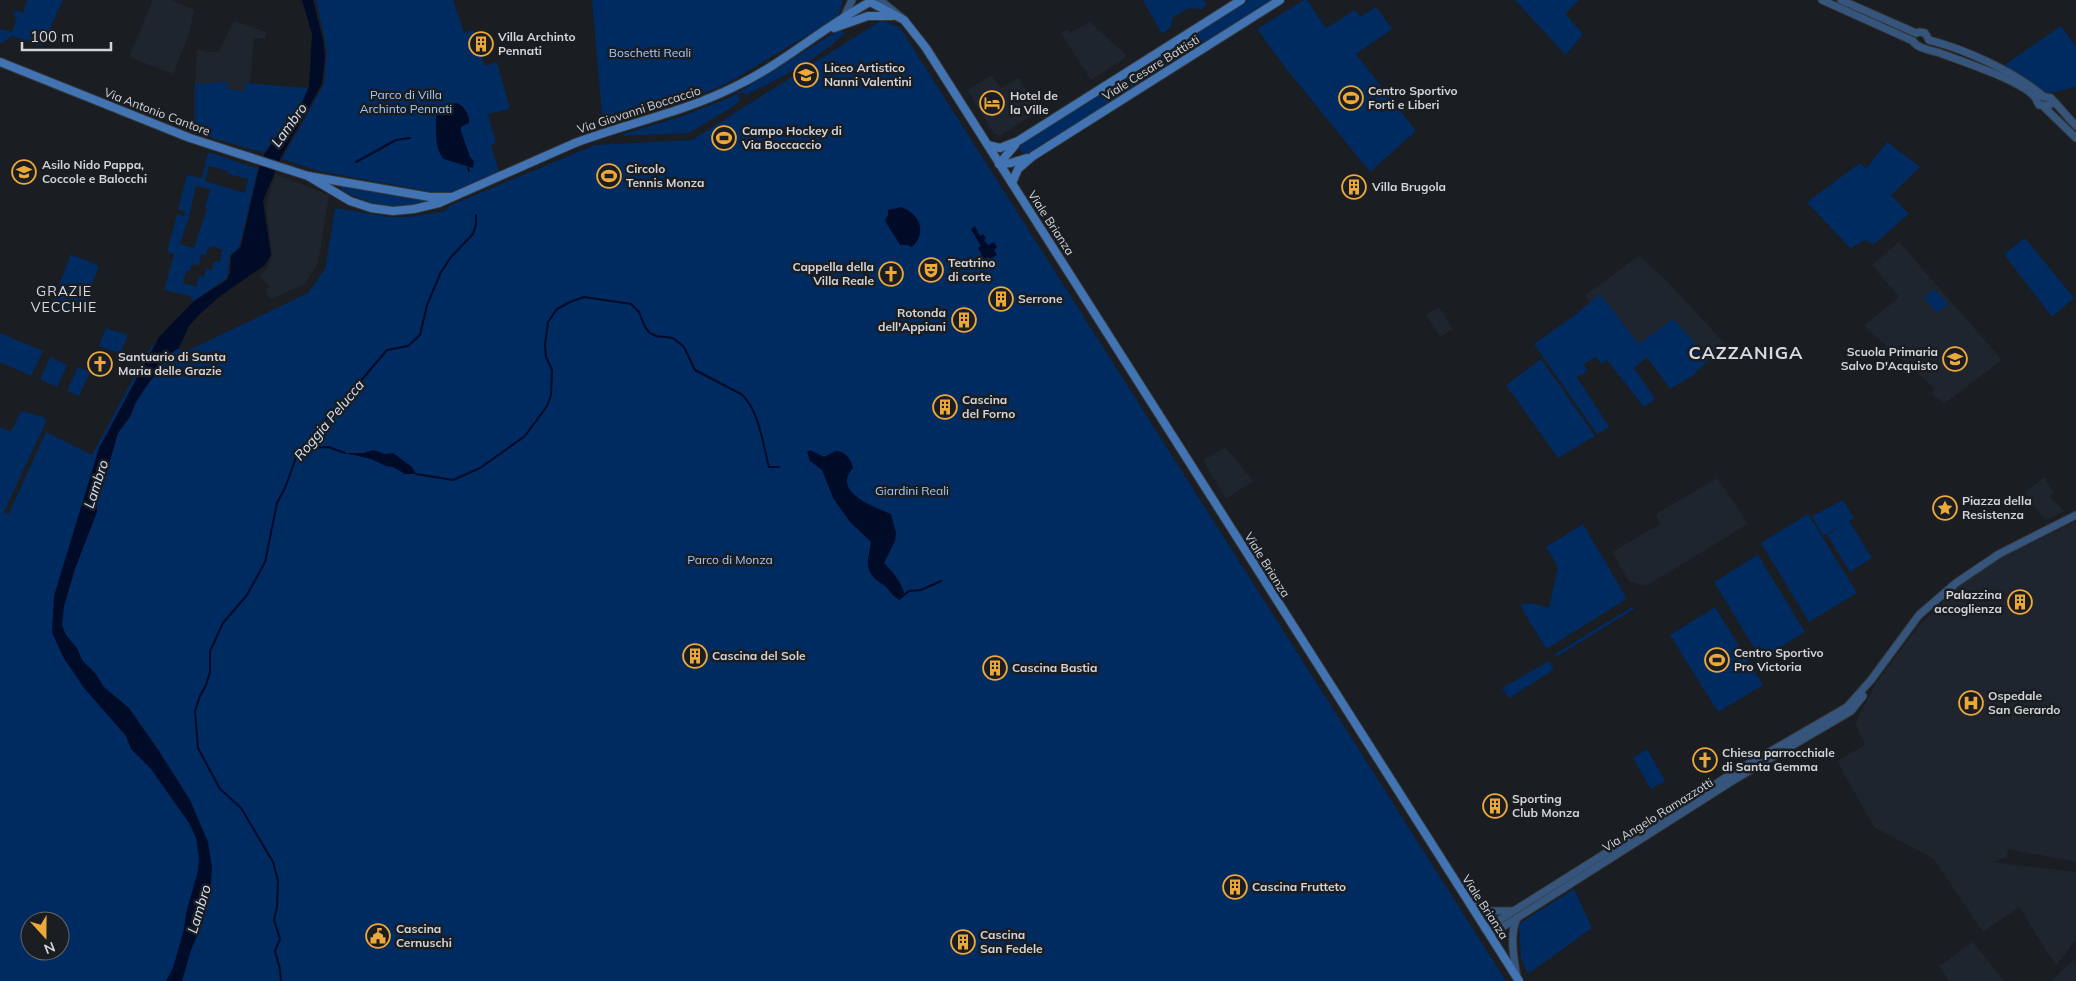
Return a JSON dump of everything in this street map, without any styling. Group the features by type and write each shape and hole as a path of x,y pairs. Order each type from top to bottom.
{"main road":[{"name":"Viale Cesare Battisti","path":"988,145 1000,148 1018,141 1241,0"},
{"name":"Viale Cesare Battisti","path":"1012,183 1018,169 1030,157 1280,0"},
{"name":"Via Giovanni Boccaccio","path":"825,32 845,15 869,1"},
{"path":"853,20 869,1 904,20"},
{"name":"Via Giovanni Boccaccio","path":"308,176 350,201 371,208 393,211 439,204 598,134 684,108 715,96 747,80 825,32 853,20 879,15 894,16 904,20"},
{"name":"Viale Brianza","path":"904,20 922,42 988,145 1518,979"},
{"name":"Via Antonio Cantore","path":"0,62 158,126 308,176"},
{"path":"1018,141 1018,151 1022,156 1030,157"},
{"name":"Viale Cesare Battisti","path":"1000,164 1018,141"},
{"name":"Viale Cesare Battisti","path":"1000,164 1011,163 1030,157"},
{"name":"Via Giovanni Boccaccio","path":"308,176 430,197 454,197"}],"street":[{"name":"Via Giovanni Boccaccio","path":"845,15 852,0"},
{"path":"880,0 904,20"},
{"path":"1822,0 1914,37"},
{"path":"1841,0 1914,37 1917,46 2003,78 2040,97 2050,97 2076,126"},
{"path":"1914,37 1920,32 1925,33 1929,40 2002,69 2028,84 2040,97"},
{"path":"1923,47 1929,40"},
{"path":"2040,97 2038,104 2044,106 2050,106 2053,101"},
{"path":"2044,106 2076,138"},
{"name":"Via Angelo Ramazzotti","path":"1488,932 1738,778 1851,711 1871,680 1920,615 1956,583 1994,556 2076,515"},
{"path":"1467,900 1490,911 1516,914 1513,942 1518,979"}],"shaded area":[{"path":"153,0 172,0 194,10 189,34 173,74 129,57"},
{"path":"234,21 266,32 265,39 254,38 250,83 246,83 245,91 228,89 227,82 195,84 197,49 207,52 218,52"},
{"path":"1089,21 1125,54 1125,58 1091,80 1061,33 1068,29 1070,33 1083,27"},
{"path":"992,75 1001,88 1019,78 1038,112 1000,136 994,134 967,90"},
{"path":"275,174 329,195 318,263 305,284 271,299 266,291 269,286 259,275 268,268 272,254 266,207"},
{"path":"1899,242 2002,360 1944,404 1931,394 1935,389 1864,326 1899,297 1872,265"},
{"path":"1639,256 1664,278 1726,345 1710,359 1673,320 1639,344 1600,294 1590,302 1585,295"},
{"path":"1439,307 1453,329 1440,337 1426,315"},
{"path":"1225,447 1253,481 1226,499 1204,460"},
{"path":"2044,477 2054,492 2051,495 2052,499 2065,511 2046,520 2024,493"},
{"path":"1717,478 1748,524 1646,586 1629,581 1612,552 1660,524 1656,514"},
{"name":"Ospedale San Gerardo","path":"2076,521 2076,862 2008,849 2007,857 1992,862 2076,872 2076,939 2056,966 2019,907 1983,932 1934,859 1874,827 1837,761 1865,745 1855,723 1876,683 1917,628 1950,594 1975,573 1995,560"},
{"path":"1973,942 2004,981 1949,981 1939,966"},
{"path":"2073,960 2076,965 2076,981 2051,981"}],"green space":[{"path":"27,0 63,0 42,46 12,36 0,44 0,29 12,32 17,17 13,15 15,10 23,13"},
{"name":"Parco di Villa Archinto Pennati","path":"316,0 453,0 464,33 473,30 485,66 497,62 510,109 488,114 496,143 491,145 499,172 455,192 443,194 319,171 282,159 324,84 327,50"},
{"name":"Boschetti Reali","path":"592,0 843,0 838,17 733,80 715,89 603,125"},
{"path":"1143,0 1203,0 1207,5 1201,9 1189,8 1173,17 1171,27 1162,34"},
{"path":"1248,0 1273,0 1163,70 1159,71 1152,65 1153,60"},
{"name":"Centro Sportivo Forti e Liberi","path":"1304,0 1307,0 1326,28 1355,10 1360,17 1376,7 1392,29 1356,54 1416,131 1370,172 1284,66 1257,29"},
{"path":"1515,0 1579,0 1565,14 1583,34 1566,55"},
{"name":"Parco di Monza","path":"882,20 899,27 1506,981 0,981 0,427 11,432 21,411 44,417 46,422 4,512 8,515 46,432 92,455 147,353 156,342 183,350 191,349 308,293 325,269 335,208 389,217 409,217 446,211 449,206 595,145 692,140"},
{"path":"2061,26 2076,47 2076,87 2046,94 2003,66"},
{"path":"842,28 844,34 822,53 746,95 743,92 738,94 740,99 734,106 689,133 624,136 623,134 680,117 729,98"},
{"path":"1137,71 1144,73 1146,78 1144,81 1030,153 1025,154 1021,152 1022,142"},
{"path":"227,82 228,89 244,91 246,83 308,88 302,102 264,153 195,133 195,84"},
{"path":"1887,142 1920,167 1891,195 1909,214 1873,245 1866,240 1850,248 1807,202 1860,163 1866,169"},
{"path":"208,152 258,169 239,248 230,255 227,278 194,301 190,296 164,290 174,254 167,252 177,214 184,216 185,211 178,209 187,175 202,178","holes":["209,166 228,171 228,174 248,179 245,193 205,181","196,186 210,189 205,208 207,209 194,248 180,244","213,246 222,250 220,262 214,261 212,270 206,268 204,277 199,276 196,287 183,283 186,271 190,271 192,264 199,265 201,254 206,255 208,247 212,248"]},
{"path":"342,185 442,200 414,205 390,206 367,201 341,190"},
{"path":"2025,238 2074,298 2052,317 2004,254"},
{"path":"71,254 99,266 82,311 51,305"},
{"path":"1934,289 1948,304 1937,313 1924,298"},
{"path":"1600,294 1639,344 1673,319 1710,359 1691,377 1670,389 1647,357 1634,368 1655,399 1644,407 1607,360 1601,364 1596,357 1584,364 1587,371 1577,377 1609,427 1597,434 1534,344 1575,315"},
{"path":"106,328 128,335 120,354 99,346"},
{"path":"0,333 43,351 31,376 0,362"},
{"path":"50,357 67,365 57,387 40,379"},
{"path":"1541,359 1595,436 1558,458 1506,385"},
{"path":"78,367 90,372 79,396 67,391"},
{"path":"1843,500 1854,518 1849,521 1872,558 1850,572 1827,535 1846,523 1823,536 1812,516"},
{"path":"1808,514 1857,593 1809,622 1761,543"},
{"path":"1583,524 1626,597 1625,600 1548,648 1545,647 1520,605 1531,603 1549,608 1558,567 1546,547"},
{"path":"1758,555 1805,632 1761,659 1714,582"},
{"path":"1632,607 1634,609 1556,657 1555,654"},
{"name":"Centro Sportivo Pro Victoria","path":"1715,607 1763,685 1718,712 1670,635"},
{"path":"1549,661 1554,670 1509,698 1502,688"},
{"path":"1647,749 1665,781 1651,789 1633,758"},
{"path":"1574,889 1592,928 1528,974 1521,958 1519,924"}],"water":[{"name":"Lambro","path":"302,0 313,0 323,40 325,56 322,84 282,155 263,201 271,255 265,265 220,296 199,315 189,326 179,348 170,354 136,402 130,417 118,433 107,471 102,475 102,485 96,492 97,512 75,569 64,606 62,625 66,635 77,648 82,660 95,673 104,687 129,708 159,751 190,800 208,842 212,867 211,883 203,922 191,950 182,981 166,981 173,968 198,871 199,858 196,838 189,823 151,769 131,749 126,736 84,688 63,657 52,632 54,596 99,448 159,337 194,301 227,280 230,273 231,256 241,246 258,172 265,153 302,103 309,87 312,34"},
{"path":"456,103 464,108 469,117 469,123 461,127 461,131 470,157 474,161 473,168 444,159 438,149 436,113 445,106"},
{"path":"901,207 913,214 919,224 920,235 912,247 900,245 885,221 888,210"},
{"path":"975,226 980,236 983,234 986,238 984,240 988,245 994,242 997,247 994,250 997,255 990,259 988,257 984,259 978,248 981,246 971,229"},
{"path":"373,450 385,454 393,453 412,467 416,474 405,474 393,467 371,459 345,453 364,453"},
{"path":"810,450 824,457 836,451 845,454 850,459 853,468 848,477 847,484 851,491 866,503 891,514 896,533 895,541 884,563 901,584 904,593 899,599 870,572 868,562 871,542 850,522 833,498 822,470 810,461 807,452"}],"waterway":[{"path":"356,162 396,140 410,138"},
{"name":"Roggia Pelucca","path":"281,981 275,951 280,939 274,920 277,907 278,881 273,862 241,808 220,789 198,748 195,711 210,672 210,651 223,623 247,595 265,562 277,503 285,488 297,455 309,444 323,422 336,410 387,350 408,346 420,335 427,305 441,272 451,257 473,234 476,215"},
{"path":"416,474 453,480 480,468 525,436 547,406 551,395 552,370 546,357 545,345 548,322 557,309 584,297 631,304 639,312 645,327 650,333 656,336 673,338 684,347 695,370 741,394 756,418 769,467 779,467"},
{"path":"307,448 328,447 345,453"},
{"path":"899,599 909,591 921,590 941,581"}],"place":[{"name":"Villa Archinto Pennati","path":"481,44"},
{"name":"Liceo Artistico Nanni Valentini","path":"806,75"},
{"name":"Centro Sportivo Forti e Liberi","path":"1351,98"},
{"name":"Hotel de la Ville","path":"992,103"},
{"name":"Campo Hockey di Via Boccaccio","path":"724,138"},
{"name":"Asilo Nido Pappa, Coccole e Balocchi","path":"24,172"},
{"name":"Circolo Tennis Monza","path":"609,176"},
{"name":"Villa Brugola","path":"1354,187"},
{"name":"Teatrino di corte","path":"931,270"},
{"name":"Cappella della Villa Reale","path":"891,274"},
{"name":"Serrone","path":"1001,299"},
{"name":"Rotonda dell'Appiani","path":"964,320"},
{"name":"Scuola Primaria Salvo D'Acquisto","path":"1955,359"},
{"name":"Santuario di Santa Maria delle Grazie","path":"100,364"},
{"name":"Cascina del Forno","path":"945,407"},
{"name":"Piazza della Resistenza","path":"1945,508"},
{"name":"Palazzina accoglienza","path":"2020,602"},
{"name":"Cascina del Sole","path":"695,656"},
{"name":"Centro Sportivo Pro Victoria","path":"1717,660"},
{"name":"Cascina Bastia","path":"995,668"},
{"name":"Ospedale San Gerardo","path":"1971,703"},
{"name":"Chiesa parrocchiale di Santa Gemma","path":"1705,760"},
{"name":"Sporting Club Monza","path":"1495,806"},
{"name":"Cascina Frutteto","path":"1235,887"},
{"name":"Cascina Cernuschi","path":"378,936"},
{"name":"Cascina San Fedele","path":"963,942"}],"district":[{"name":"GRAZIE VECCHIE","path":"64,300"},
{"name":"CAZZANIGA","path":"1746,353"}],"park label":[{"name":"Giardini Reali","path":"912,491"}]}
